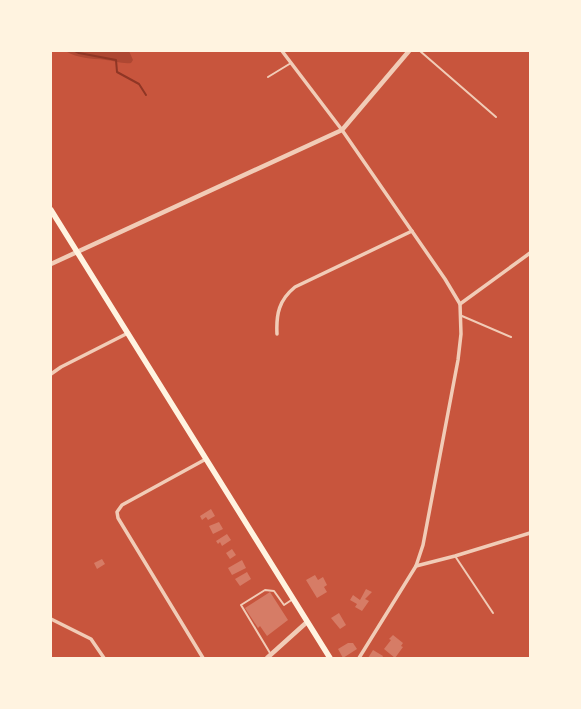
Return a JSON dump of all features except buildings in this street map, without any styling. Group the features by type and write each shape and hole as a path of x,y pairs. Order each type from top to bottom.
{"main road":[{"path":"51,210 330,658"}],"street":[{"path":"282,51 342,130 412,231 460,304 462,316 458,360 425,533 416,566 359,658"},
{"path":"51,264 342,130 409,51"},
{"path":"277,334 276,320 279,307 286,294 295,287 412,231"},
{"path":"460,304 530,253"},
{"path":"51,374 61,367 128,333"},
{"path":"203,658 118,518 117,512 122,505 206,459"},
{"path":"416,566 455,556 530,533"},
{"path":"51,619 91,639 104,658"},
{"path":"267,658 307,622"}],"lane":[{"path":"420,51 496,116"},
{"path":"268,77 292,64"},
{"path":"462,316 511,337"},
{"path":"455,556 493,613"},
{"path":"271,654 241,605 265,590 274,591 284,605 293,599"}],"shaded area":[{"path":"65,51 129,51 133,60 131,63 122,63 80,57"}],"waterway":[{"path":"75,51 116,60 117,72 139,84 146,95"}]}
